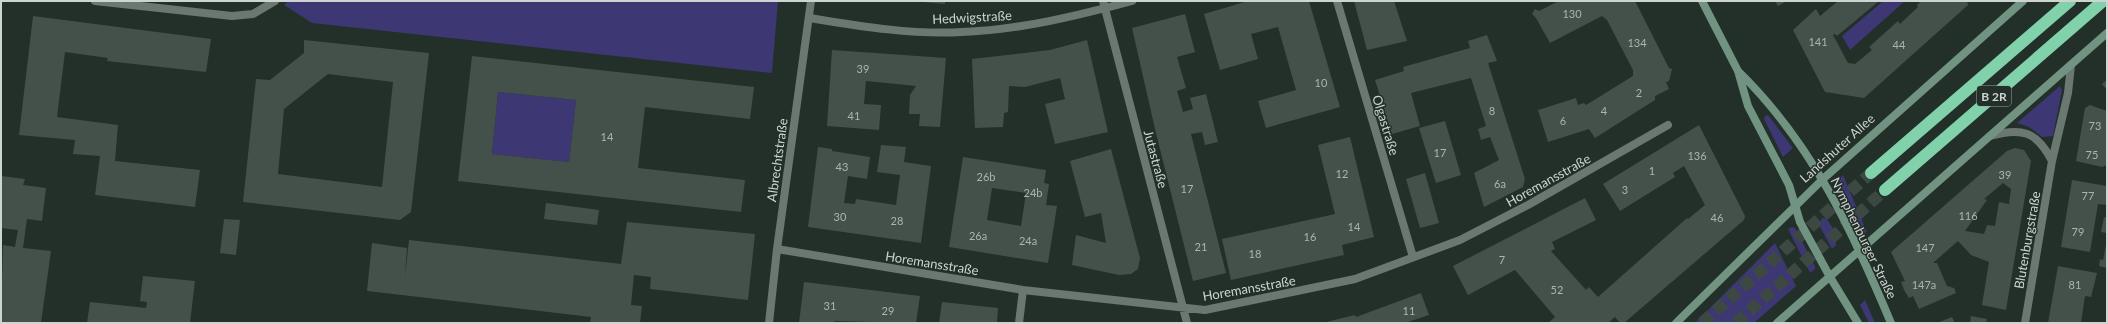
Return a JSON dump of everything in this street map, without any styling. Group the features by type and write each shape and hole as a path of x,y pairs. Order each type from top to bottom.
{"highway":[{"name":"B 2R","path":"1871,173 2070,1"},
{"name":"B 2R","path":"1885,190 2103,1"}],"main road":[{"name":"Nymphenburger Straße","path":"1702,1 1738,71 1748,106 1789,185 1800,222 1830,277 1858,323"},
{"name":"Landshuter Allee","path":"1676,323 1823,179 2024,1"},
{"path":"1777,323 2107,33"},
{"name":"Nymphenburger Straße","path":"1738,71 1765,97 1823,179 1860,250 1891,323"}],"street":[{"path":"95,1 232,16 253,14 273,3"},
{"name":"Albrechtstraße","path":"769,323 777,249 812,1"},
{"name":"Hedwigstraße","path":"810,18 900,30 961,32 1009,29 1104,5 1132,1"},
{"name":"Olgastraße","path":"1337,1 1413,257"},
{"name":"Jutastraße","path":"1104,5 1187,323"},
{"name":"Blutenburgstraße","path":"2025,323 2052,161 2068,93 2071,65"},
{"name":"Horemansstraße","path":"777,249 1022,290 1205,310 1355,278 1460,240 1488,226 1668,125"},
{"path":"1989,137 2008,131 2024,133 2040,142 2052,161"},
{"path":"1018,323 1022,290"}],"shaded area":[{"path":"288,1 778,1 772,73 312,23 284,5"},
{"path":"1883,1 1905,1 1850,50 1842,36"},
{"path":"2060,86 2062,90 2053,136 2042,137 2029,127 2017,123"},
{"path":"498,92 576,100 569,162 492,154"},
{"path":"1768,115 1793,148 1783,157 1764,119 1765,116"},
{"path":"1843,175 1867,232 1865,233 1859,230 1834,184"},
{"path":"1822,218 1825,218 1828,221 1835,233 1836,245 1832,249 1819,225"},
{"path":"1792,227 1795,228 1815,266 1815,269 1810,273 1788,229"},
{"path":"1775,243 1796,286 1754,323 1695,323"},
{"path":"1865,300 1875,323 1869,323 1860,305"}],"building":[{"path":"945,1 945,4 923,2"},
{"path":"1248,1 1309,1 1340,107 1266,128 1258,101 1296,90 1278,27 1251,34 1258,59 1220,70 1204,14"},
{"path":"1354,1 1394,1 1407,41 1367,50"},
{"path":"1559,1 1635,1 1669,68 1672,69 1669,81 1666,82 1669,89 1655,96 1655,100 1595,138 1589,129 1548,142 1538,110 1576,98 1578,105 1584,103 1586,105 1633,76 1633,70 1607,20 1602,16 1550,43 1536,18 1532,14 1535,9 1539,11"},
{"path":"1775,1 1787,1 1778,6"},
{"path":"1838,1 1879,1 1837,36 1835,34 1833,35 1848,63 1855,64 1872,50 1869,47 1898,21 1900,24 1918,7 1917,5 1921,1 1967,1 1968,5 1864,98 1825,92 1793,30 1816,9 1820,16"},
{"path":"1185,14 1195,52 1177,57 1186,88 1177,91 1183,112 1193,109 1190,98 1206,94 1218,142 1205,145 1202,132 1191,134 1226,273 1193,281 1155,129 1132,28"},
{"path":"33,16 211,39 206,72 107,61 108,58 65,52 57,117 118,125 115,161 200,170 195,207 95,195 100,156 73,154 75,140 19,135"},
{"path":"1487,35 1497,61 1488,63 1525,179 1523,187 1484,207 1474,173 1499,160 1490,137 1481,140 1478,129 1486,126 1471,78 1411,93 1420,126 1392,134 1375,80 1404,71 1403,67 1470,48 1468,41"},
{"path":"304,40 429,53 411,212 400,220 243,202 256,79 270,80 304,53","holes":["328,74 393,82 382,187 278,174 284,109"]},
{"path":"1087,40 1108,132 1055,144 1045,104 1065,99 1060,78 1025,87 1009,86 1008,112 1004,113 1003,127 975,128 972,59 1050,50"},
{"path":"832,50 946,58 940,127 919,126 920,114 909,114 910,95 916,86 866,81 864,104 881,105 879,130 827,126"},
{"path":"472,56 754,87 750,119 645,107 638,168 745,180 741,212 458,181","holes":["498,92 576,100 569,162 492,154"]},
{"path":"2107,80 2107,90 2102,84"},
{"path":"2090,105 2107,111 2107,165 2102,167 2076,161 2085,108"},
{"path":"1445,121 1461,175 1436,183 1419,128"},
{"path":"1699,125 1745,216 1744,220 1624,323 1620,323 1615,317 1608,323 1548,323 1555,317 1515,270 1468,295 1453,266 1585,198 1596,220 1552,242 1555,249 1551,251 1586,290 1589,287 1598,297 1687,218 1688,219 1705,205 1684,166 1673,173 1675,177 1620,211 1603,184"},
{"path":"1350,137 1374,237 1342,245 1344,255 1231,280 1222,239 1335,214 1318,145"},
{"path":"881,145 906,147 904,162 931,166 921,243 808,227 818,147 832,149 832,151 870,157 867,179 848,176 844,203 855,204 856,199 896,205 900,175 877,172"},
{"path":"2015,148 2024,150 2031,161 2006,310 1982,305 1989,262 1971,255 1958,241 1933,263 1937,263 1947,286 1954,288 1956,293 1919,309 1913,296 1909,298 1904,290 1901,282 1905,281 1891,252 2007,151","holes":["2003,183 2011,189 2009,204 1999,202 1995,226 1987,225 1984,234 1965,231 1987,200 1984,199"]},
{"path":"1111,149 1140,258 1138,269 1131,274 1119,275 1072,265 1076,235 1106,243 1101,213 1085,217 1070,161"},
{"path":"963,157 1046,170 1044,183 1049,184 1046,205 1057,206 1048,263 949,247","holes":["992,188 1026,193 1021,226 987,220"]},
{"path":"1425,173 1439,223 1420,228 1406,179"},
{"path":"1,176 25,179 23,185 46,188 42,221 27,219 23,248 51,251 41,323 1,323 3,245 15,247 18,230 1,228"},
{"path":"2072,180 2107,186 2107,205 2098,204 2090,252 2061,247"},
{"path":"546,203 599,210 597,225 544,219"},
{"path":"2104,217 2107,218 2107,233 2101,232"},
{"path":"224,219 240,220 236,255 220,253"},
{"path":"627,222 755,234 748,300 650,289 651,277 634,275 631,305 642,306 640,323 590,323 591,317 367,291 372,243 407,248 405,277 409,240 621,264"},
{"path":"2106,245 2107,268 2099,266 2100,259 2103,260"},
{"path":"2058,266 2097,273 2091,297 2085,296 2081,323 2048,323"},
{"path":"143,276 195,281 190,323 87,323 90,302 146,308 147,302 140,301"},
{"path":"804,282 920,296 916,323 834,321 834,323 799,323"},
{"path":"1421,293 1429,315 1405,323 1322,323 1355,315 1356,317"},
{"path":"942,302 998,308 997,323 939,323"},
{"path":"1971,316 1987,319 1986,323 1970,323"},
{"path":"1952,317 1955,323 1937,323"}],"tunnel":[{"path":"1702,323 1871,173"},
{"path":"1736,323 1885,190"}]}
